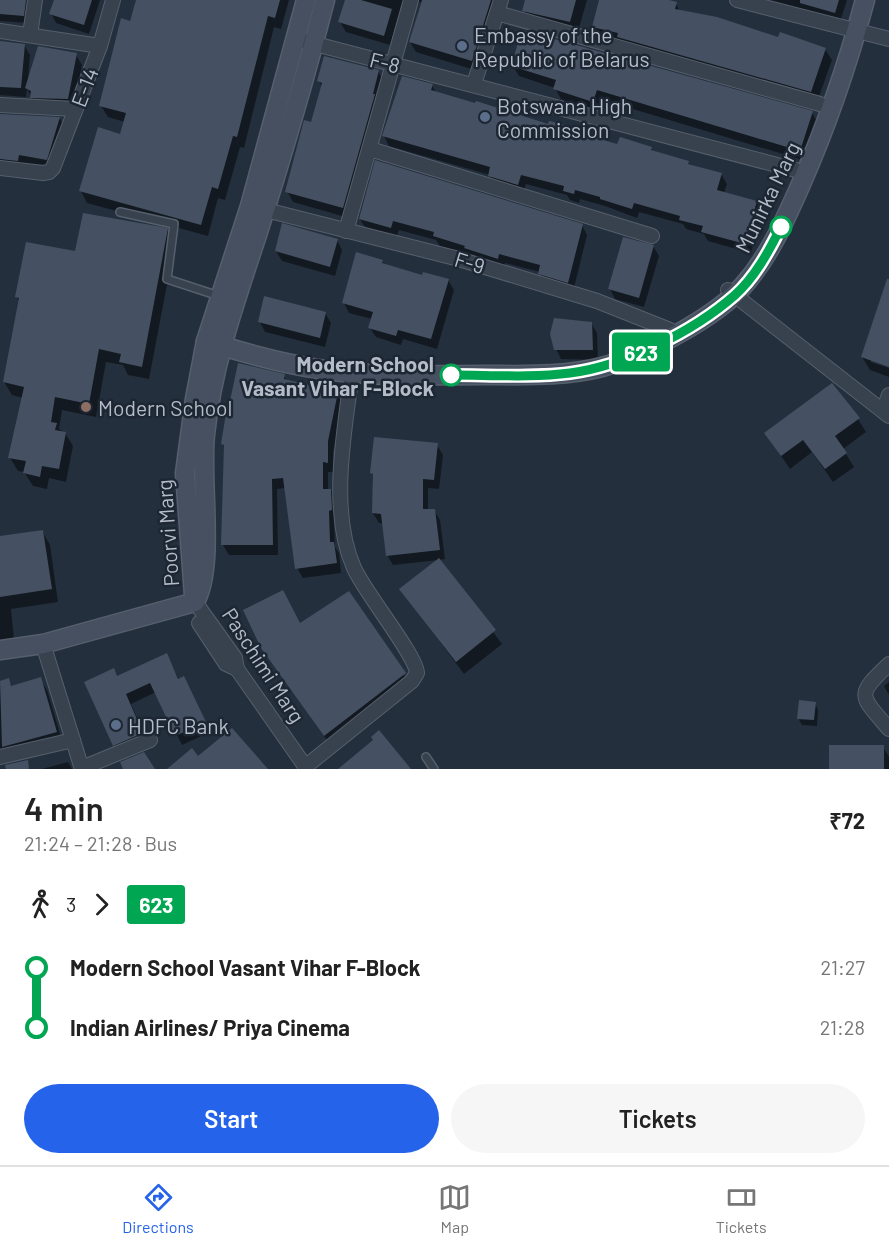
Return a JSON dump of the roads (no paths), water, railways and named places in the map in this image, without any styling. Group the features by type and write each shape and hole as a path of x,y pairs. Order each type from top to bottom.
{"street":[{"path":"30,35 35,0"},
{"name":"E-14","path":"0,168 49,172 100,46 113,0"},
{"name":"Poorvi Marg","path":"305,41 306,0"},
{"name":"Poorvi Marg","path":"191,603 185,473 195,399 258,208 305,41 325,0"},
{"path":"346,231 411,0"},
{"path":"737,0 781,5 851,30 889,39"},
{"name":"Munirka Marg","path":"215,339 292,363 352,373 545,375 602,367 631,356 679,332 731,292 759,266 788,213 815,153 851,30 854,0"},
{"name":"Munirka Marg","path":"215,339 343,365 553,367 606,360 626,353 690,319 731,292 754,259 796,170 820,104 865,0"},
{"path":"474,84 499,7 820,104"},
{"path":"0,31 100,46"},
{"name":"F-8","path":"305,41 796,170"},
{"path":"0,105 75,110"},
{"path":"370,149 652,236"},
{"name":"Poorvi Marg","path":"215,339 221,297 258,208"},
{"name":"F-9","path":"258,208 430,251 627,312 670,330"},
{"path":"731,292 886,413 889,395"},
{"path":"306,768 412,681 417,674 413,660 368,595 353,566 345,538 341,480 352,373"},
{"path":"0,650 43,644 191,603"},
{"name":"Paschimi Marg","path":"191,603 226,664 237,669 306,768"},
{"path":"43,644 82,769 150,740"},
{"path":"889,664 867,685 864,692 868,704 889,729"},
{"path":"0,757 73,740"}],"lane":[{"path":"120,212 174,224 167,279 221,297"},
{"path":"426,757 434,769"}],"place":[{"name":"Embassy of the Republic of Belarus","path":"462,46"},
{"name":"Botswana High Commission","path":"485,117"},
{"name":"Modern School Vasant Vihar F-Block","path":"451,375"},
{"name":"Modern School","path":"86,407"},
{"name":"HDFC Bank","path":"116,725"}]}
